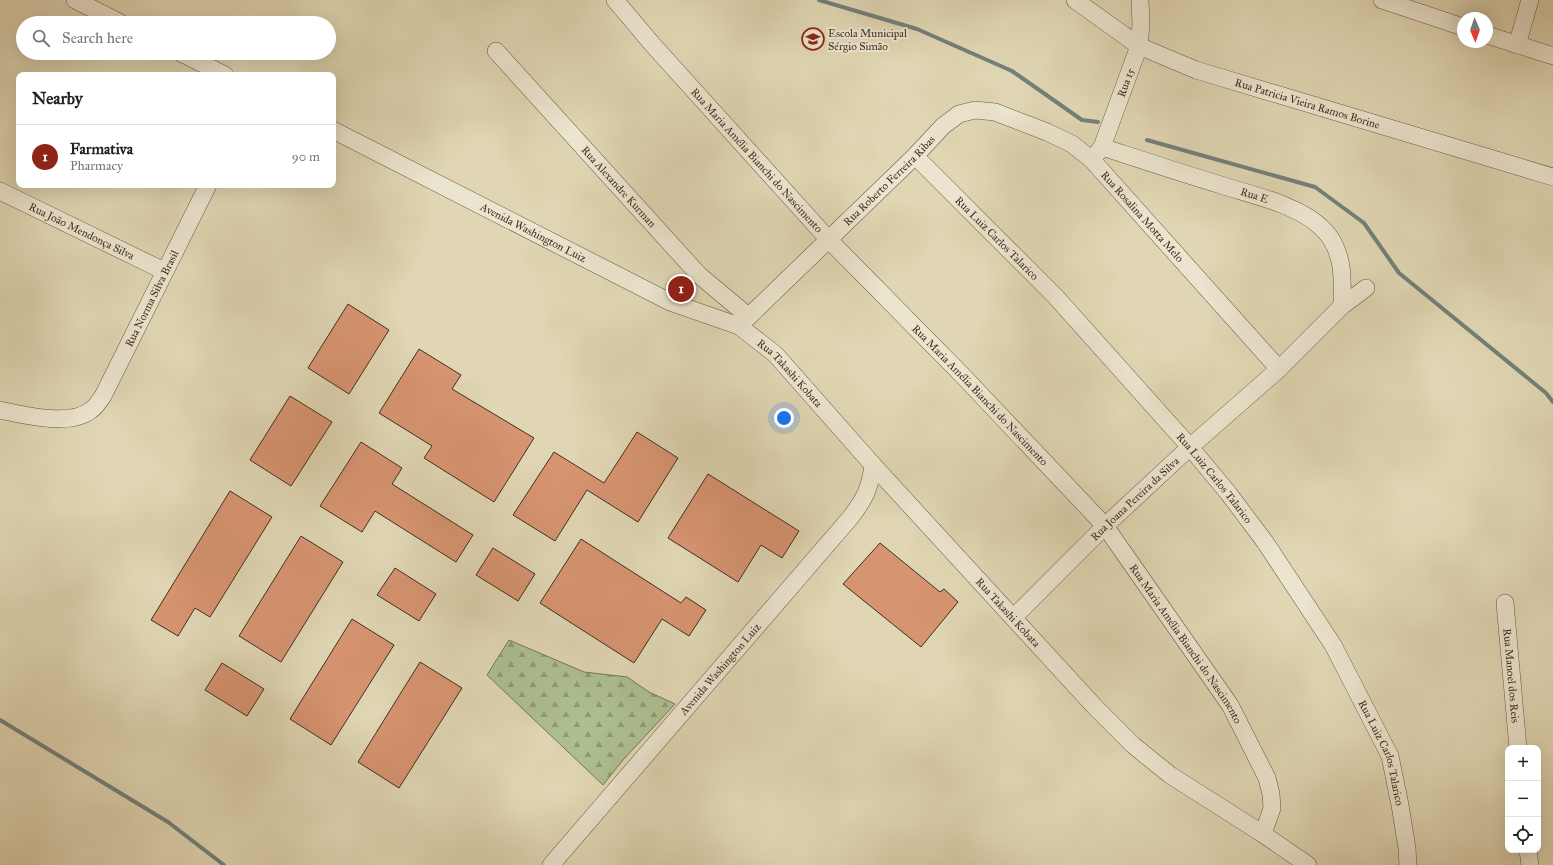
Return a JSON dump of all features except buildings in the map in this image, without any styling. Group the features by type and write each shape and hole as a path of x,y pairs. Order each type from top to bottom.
{"street":[{"path":"75,0 107,16"},
{"name":"Rua Maria Amélia Bianchi do Nascimento","path":"615,0 653,45 829,240 965,378 1105,526 1230,706 1267,778 1271,794 1272,808 1263,834"},
{"name":"Rua Patricia Vieira Ramos Borine","path":"1075,0 1139,46 1196,70 1553,177"},
{"name":"Rua 15","path":"1097,153 1139,46 1141,24 1140,0"},
{"path":"1382,0 1457,25"},
{"path":"1517,45 1530,0"},
{"path":"1493,37 1553,56"},
{"name":"Rua Alexandre Kurman","path":"496,51 699,275 743,321"},
{"path":"195,60 219,72"},
{"name":"Rua Roberto Ferreira Ribas","path":"743,321 829,240 915,156 943,126 959,114 975,110"},
{"name":"Rua Rosalina Motta Melo","path":"975,110 995,112 1048,132 1072,144 1097,153 1279,368"},
{"name":"Avenida Washington Luiz","path":"336,132 670,302 743,321"},
{"name":"Rua E","path":"1097,153 1270,201 1305,216 1324,229 1337,249 1343,274 1342,306"},
{"name":"Rua Luiz Carlos Talarico","path":"915,156 1055,296 1190,447 1229,494 1265,542 1333,645 1390,756 1400,805 1407,848 1408,865"},
{"name":"Rua Norma Silva Brasil","path":"0,410 36,417 58,418 77,417 91,411 103,396 206,188"},
{"name":"Rua João Mendonça Silva","path":"0,191 164,271"},
{"name":"Rua Joana Pereira da Silva","path":"1014,617 1105,526 1190,447 1279,368 1342,306 1366,288"},
{"name":"Rua Takashi Kobata","path":"743,321 775,354 873,465 1095,707 1133,744 1170,775 1263,834 1308,865"},
{"name":"Avenida Washington Luiz","path":"551,865 863,502 871,484 873,465"},
{"name":"Rua Manoel dos Reis","path":"1505,603 1518,745"},
{"path":"1528,853 1530,865"}],"green space":[{"path":"509,640 584,672 627,677 649,692 675,704 623,760 603,785 487,675"}],"waterway":[{"path":"819,0 917,29 1012,71 1082,120 1098,122"},
{"path":"1147,140 1315,187 1364,223 1399,273 1546,393 1553,402"},
{"path":"0,720 168,822 224,865"}],"place":[{"name":"Escola Municipal Sérgio Simão","path":"813,39"},
{"name":"Farmativa","path":"681,289"}]}
